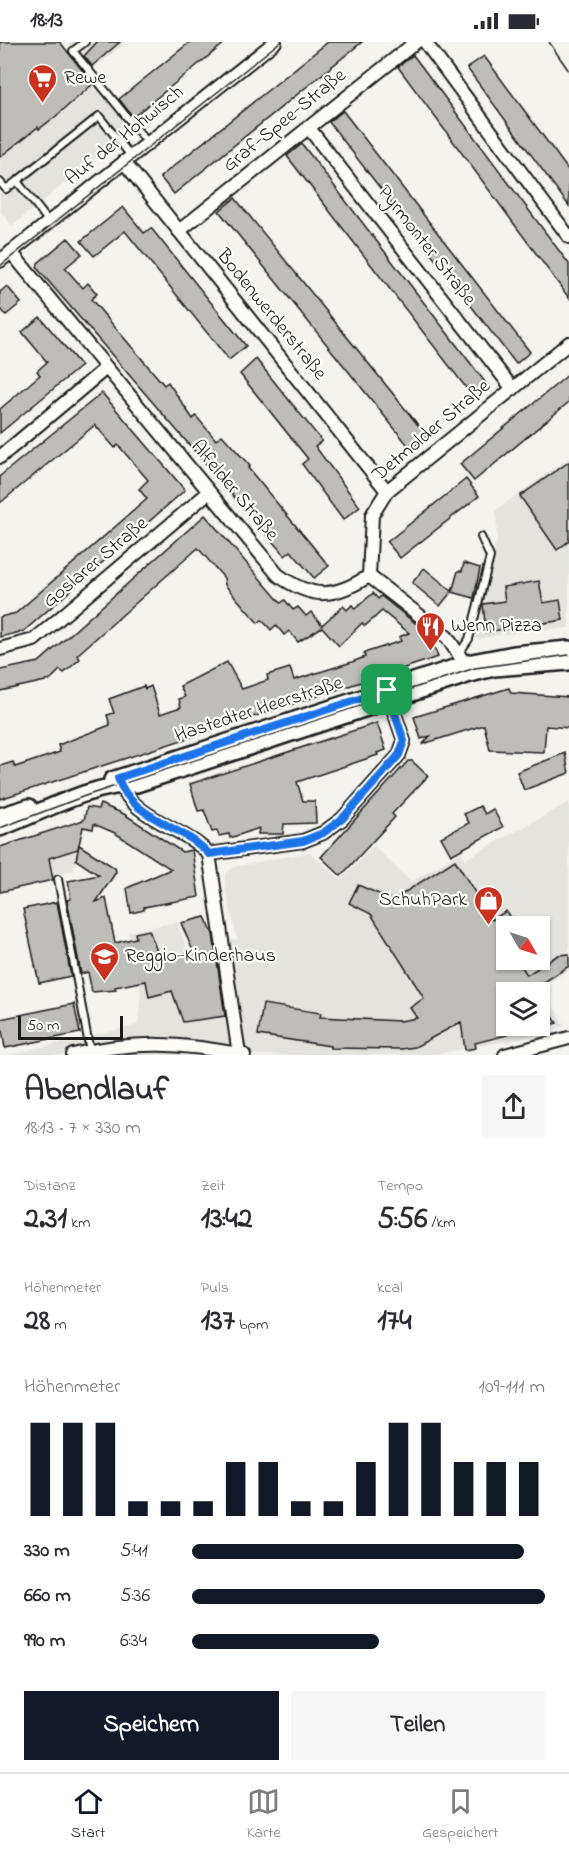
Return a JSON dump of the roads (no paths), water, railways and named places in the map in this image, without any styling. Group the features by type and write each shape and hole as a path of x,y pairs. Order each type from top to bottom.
{"street":[{"name":"Auf der Hohwisch","path":"0,261 275,42"},
{"name":"Graf-Spee-Straße","path":"179,231 416,42"},
{"path":"425,42 569,237"},
{"name":"Pyrmonter Straße","path":"308,127 513,389"},
{"name":"Bodenwerderstraße","path":"128,159 179,231 387,491"},
{"name":"Alfelder Straße","path":"11,252 278,575 293,586 315,595 346,590 369,576"},
{"name":"Detmolder Straße","path":"369,576 372,515 387,491 569,343"},
{"path":"0,457 106,368"},
{"name":"Goslarer Straße","path":"0,649 34,640 209,492"},
{"path":"369,576 447,637 463,658"},
{"name":"Hastedter Heerstraße","path":"389,695 463,658 569,649"},
{"name":"Hastedter Heerstraße","path":"0,816 119,781 389,695 494,668 569,662"},
{"path":"209,854 303,841 323,833 342,819 399,755 404,741 389,695"},
{"path":"73,1055 141,1043 242,1054 209,854 199,843 138,807 127,798 119,781"},
{"name":"Hastedter Heerstraße","path":"0,828 119,781"},
{"path":"505,1055 569,1038"}],"lane":[{"path":"85,42 73,51 148,143"},
{"path":"0,182 6,189 99,116 128,159"},
{"path":"16,181 49,222"},
{"path":"463,658 470,639 490,556 481,537"},
{"path":"58,879 90,1051"}],"tram line":[{"path":"0,266 280,42"},
{"path":"549,42 569,71"},
{"path":"0,828 85,796 475,668 569,655"}],"place":[{"name":"Rewe","path":"43,104"},
{"name":"Wenn Pizza","path":"430,652"},
{"name":"SchuhPark","path":"488,926"},
{"name":"Reggio-Kinderhaus","path":"104,982"}]}
